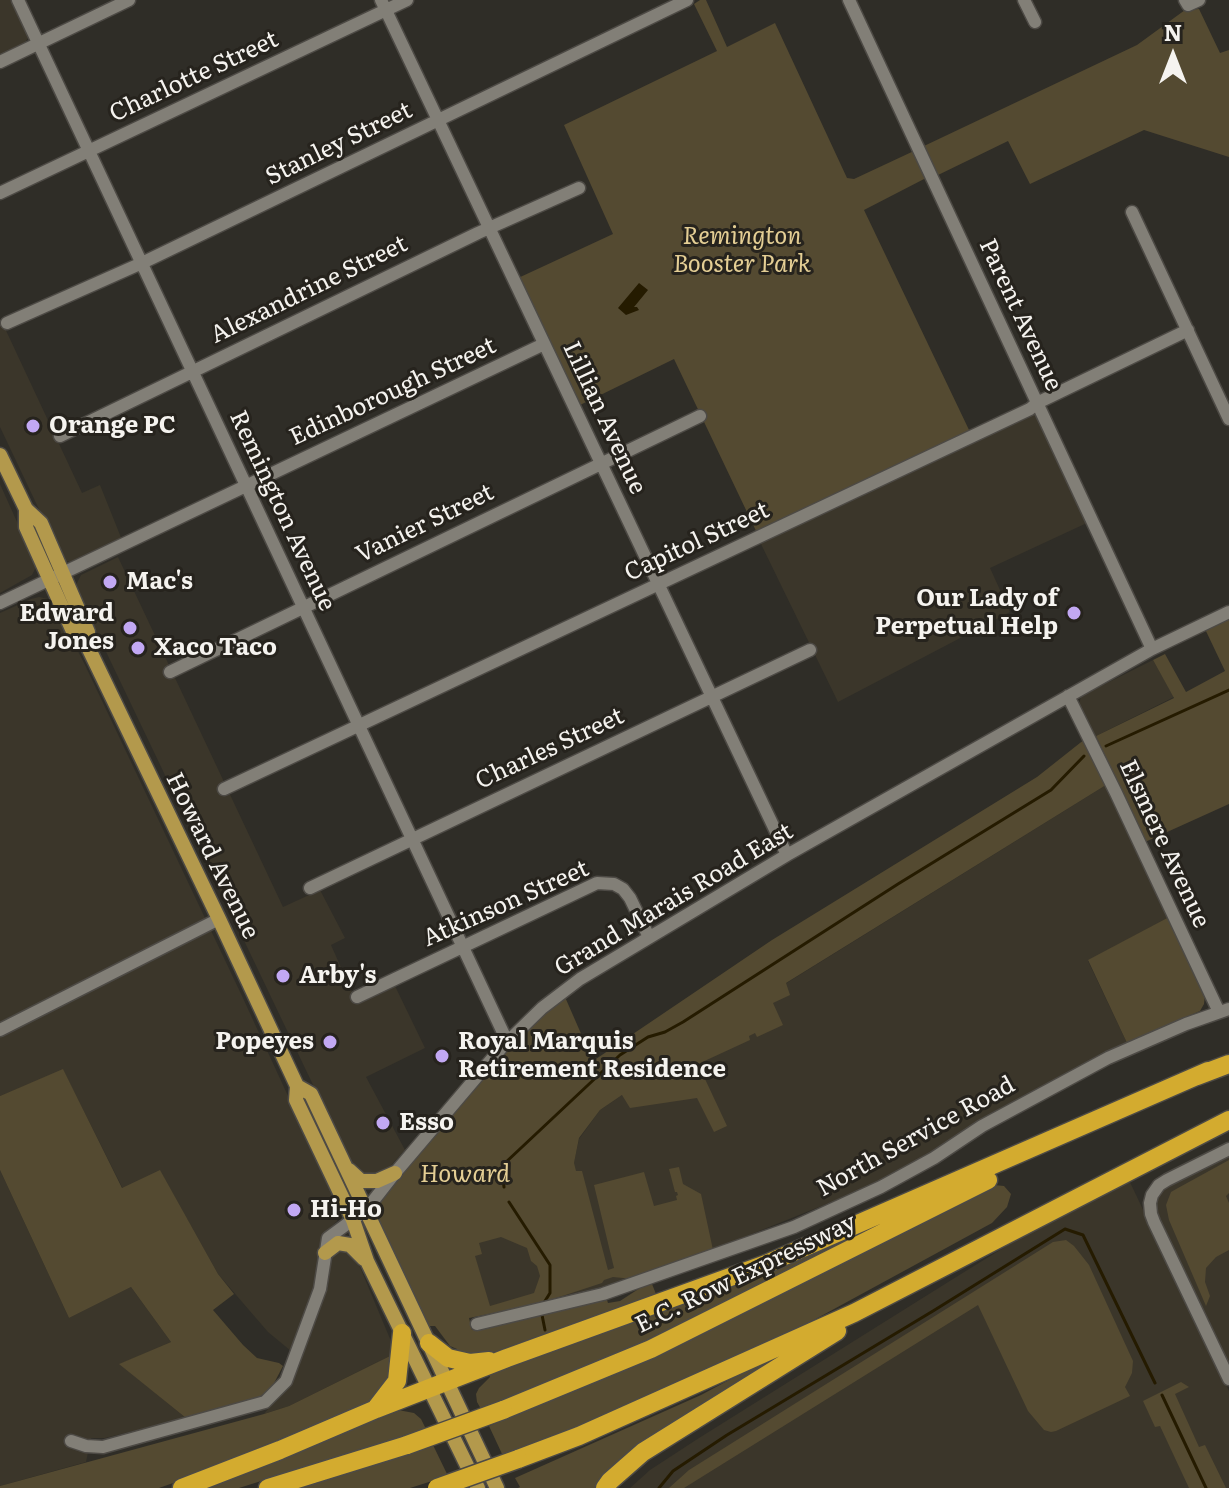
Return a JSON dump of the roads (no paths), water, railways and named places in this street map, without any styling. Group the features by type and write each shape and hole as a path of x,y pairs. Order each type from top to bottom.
{"highway":[{"name":"E.C. Row Expressway","path":"268,1488 407,1445 503,1410 651,1349 1208,1071 1229,1064"},
{"path":"182,1488 507,1358 766,1264 1208,1071"},
{"path":"471,1488 579,1436 854,1313 1229,1120"},
{"path":"605,1488 643,1452 954,1261"},
{"path":"376,1409 397,1381 402,1333"},
{"path":"429,1343 448,1358 470,1363 507,1358"},
{"path":"437,1488 520,1463"}],"main road":[{"name":"Howard Avenue","path":"0,455 26,509 26,527 56,576 75,636 87,645 219,919 297,1086 296,1100 353,1220 367,1261 478,1488"},
{"name":"Howard Avenue","path":"297,1086 311,1094 497,1488"},
{"path":"346,1169 361,1181 377,1181 395,1173"},
{"path":"325,1253 338,1243 350,1245 367,1261"}],"street":[{"name":"Remington Avenue","path":"18,0 507,1041"},
{"path":"0,62 129,0"},
{"name":"Charlotte Street","path":"0,193 383,5 407,0"},
{"name":"Stanley Street","path":"7,323 142,263 687,0"},
{"name":"Parent Avenue","path":"849,0 1152,649"},
{"path":"1024,0 1035,22"},
{"path":"1185,0 1188,5 1199,0"},
{"name":"Lillian Avenue","path":"383,5 787,855"},
{"name":"Alexandrine Street","path":"60,436 489,228 579,188"},
{"path":"1132,212 1229,419"},
{"name":"Capitol Street","path":"224,789 1030,409 1188,330"},
{"name":"Edinborough Street","path":"0,603 544,344"},
{"name":"Vanier Street","path":"170,672 700,416"},
{"name":"Grand Marais Road East","path":"71,1441 103,1447 265,1402 286,1381 320,1289 328,1238 366,1210 507,1041 542,1008 580,979 787,855 1152,649 1229,612"},
{"name":"Charles Street","path":"310,888 810,650"},
{"name":"Elsmere Avenue","path":"1068,696 1224,1010"},
{"name":"Atkinson Street","path":"357,997 597,883 614,884 623,889 649,937"},
{"path":"0,1030 219,919"},
{"name":"North Service Road","path":"477,1324 603,1294 794,1227 894,1180 982,1126 1108,1058 1224,1010"},
{"path":"1229,1149 1159,1185 1150,1203 1154,1222 1229,1379"}],"waterway":[{"path":"1106,746 1229,690"},
{"path":"504,1187 502,1171 505,1163 620,1055 648,1037 683,1022 1051,790 1084,756"},
{"path":"509,1202 550,1265 550,1293 545,1301"},
{"path":"659,1488 673,1471 727,1435 1065,1229 1083,1235 1155,1383"},
{"path":"542,1315 545,1330"},
{"path":"1162,1395 1206,1488"}],"place":[{"name":"Orange PC","path":"33,426"},
{"name":"Mac's","path":"110,582"},
{"name":"Our Lady of Perpetual Help","path":"1074,613"},
{"name":"Edward Jones","path":"130,628"},
{"name":"Xaco Taco","path":"138,648"},
{"name":"Arby's","path":"283,976"},
{"name":"Popeyes","path":"330,1042"},
{"name":"Royal Marquis Retirement Residence","path":"442,1056"},
{"name":"Esso","path":"383,1123"},
{"name":"Hi-Ho","path":"294,1210"}],"park label":[{"name":"Remington Booster Park","path":"742,251"},
{"name":"Howard","path":"465,1175"}]}
